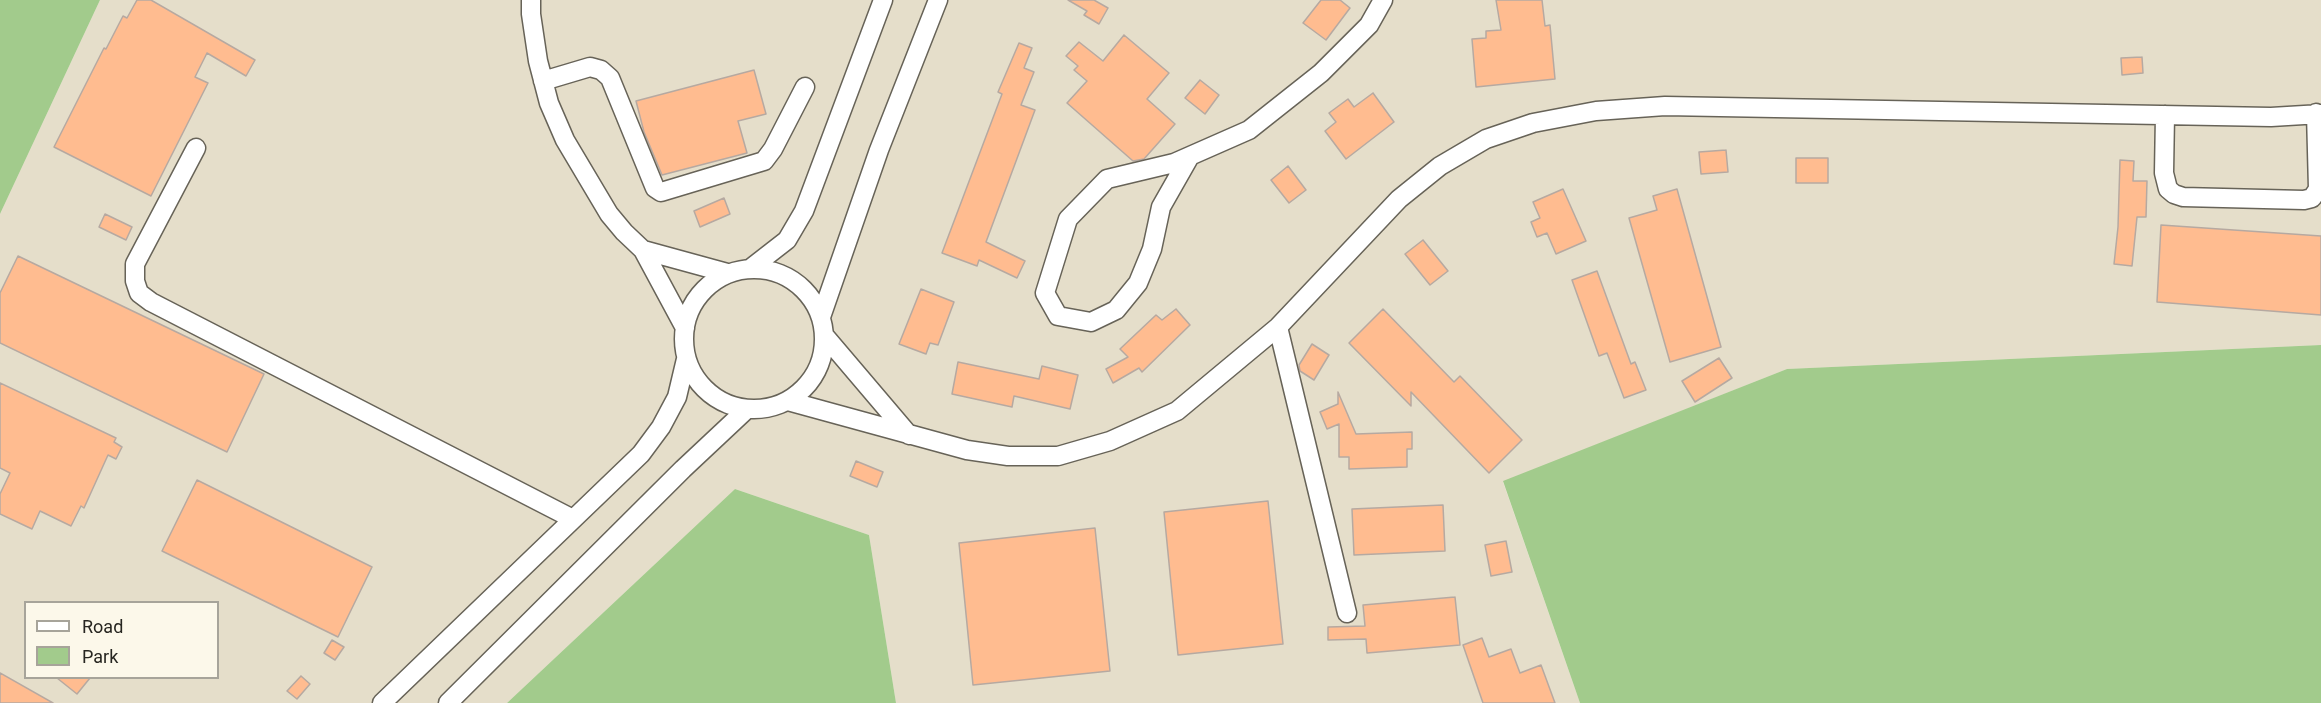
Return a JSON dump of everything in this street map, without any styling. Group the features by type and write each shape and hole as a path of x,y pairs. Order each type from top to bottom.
{"street":[{"path":"531,0 536,49 543,81 549,103 565,140 609,214 643,250 685,328"},
{"path":"751,268 787,240 804,211 883,0"},
{"path":"821,316 879,150 938,0"},
{"path":"1190,156 1161,207 1152,249 1138,283 1116,310 1091,322 1058,316 1045,293 1068,219 1107,179 1174,163 1249,130 1321,73 1369,25 1383,0"},
{"path":"543,81 590,67 601,70 610,78 655,188 661,192 764,161 773,149 805,87"},
{"path":"788,401 967,450 1008,456 1058,456 1110,441 1177,411 1278,327 1399,199 1440,166 1486,139 1533,123 1596,111 1665,106 2165,115 2271,117 2319,114 2318,189 2312,198 2304,200 2183,197 2174,194 2168,189 2164,174 2165,115"},
{"path":"196,148 135,264 135,281 139,293 151,302 573,519"},
{"path":"643,250 727,273"},
{"path":"751,268 775,271 795,281 811,297 821,316 824,335 822,354 816,372 805,388 788,401 768,408 747,409 727,404 709,393 695,378 686,359 683,340 692,305 707,286 727,273 751,268"},
{"path":"1278,327 1347,614"},
{"path":"824,335 909,435"},
{"path":"382,703 641,454 662,428 677,397 686,359"},
{"path":"448,703 683,469 747,409"}],"shaded area":[{"path":"100,0 2321,0 2321,345 1787,369 1503,482 1580,703 896,703 869,535 735,489 507,703 0,703 0,214"}],"green space":[{"path":"0,0 100,0 0,214"},
{"path":"2321,345 2321,703 1580,703 1503,481 1787,369"},
{"path":"735,489 869,535 896,703 507,703"}],"building":[{"path":"137,0 151,0 255,60 246,76 207,53 195,77 208,83 151,196 54,147 104,48 106,49 123,16 127,18"},
{"path":"1068,0 1094,0 1108,8 1099,24 1084,15 1087,11"},
{"path":"1321,0 1340,0 1350,8 1326,40 1303,23"},
{"path":"1496,0 1542,0 1545,26 1550,25 1555,79 1476,87 1472,39 1486,38 1486,31 1501,30"},
{"path":"1124,35 1169,73 1147,99 1175,124 1144,159 1133,161 1067,103 1087,81 1074,70 1078,66 1066,56 1079,42 1103,61"},
{"path":"1019,43 1032,48 1024,68 1034,72 1021,105 1035,110 986,242 1025,261 1017,278 979,260 977,266 942,253 1002,94 998,92"},
{"path":"2142,57 2143,73 2122,75 2121,58"},
{"path":"754,70 766,114 738,121 747,153 662,175 644,132 636,101"},
{"path":"1200,80 1219,95 1205,114 1185,98"},
{"path":"1373,93 1394,122 1346,159 1325,131 1336,122 1329,113 1348,99 1354,107"},
{"path":"1726,150 1728,172 1701,174 1699,152"},
{"path":"1796,158 1828,158 1828,183 1796,183"},
{"path":"2120,160 2134,161 2133,181 2147,181 2146,217 2137,217 2132,266 2114,264 2118,227"},
{"path":"1288,166 1306,190 1289,203 1271,180"},
{"path":"1563,189 1586,241 1556,254 1547,233 1537,237 1531,222 1540,218 1533,202"},
{"path":"1677,189 1721,347 1670,362 1629,218 1657,210 1653,196"},
{"path":"724,198 730,214 700,227 694,211"},
{"path":"105,214 132,227 126,240 99,227"},
{"path":"2161,225 2321,236 2321,315 2157,302"},
{"path":"1423,240 1448,271 1430,285 1405,254"},
{"path":"18,256 264,374 227,452 0,343 0,293"},
{"path":"1597,271 1631,364 1635,362 1646,390 1624,398 1607,353 1599,356 1572,280"},
{"path":"921,289 954,302 938,345 930,343 926,354 899,344"},
{"path":"1176,309 1190,325 1142,372 1139,368 1113,383 1106,369 1128,357 1120,349 1156,315 1162,320"},
{"path":"1383,309 1454,382 1460,376 1522,440 1489,473 1411,392 1411,406 1349,343"},
{"path":"1312,344 1329,355 1314,380 1300,371 1299,365"},
{"path":"1719,358 1732,378 1695,402 1682,381"},
{"path":"958,362 1039,379 1042,366 1078,375 1070,409 1014,396 1012,407 952,394"},
{"path":"0,383 116,438 114,442 122,447 116,459 108,455 84,508 81,506 71,526 40,511 32,529 0,514 0,494 10,473 0,468"},
{"path":"1338,392 1356,434 1412,432 1412,449 1407,449 1407,467 1349,469 1349,457 1339,457 1339,424 1327,429 1320,412 1338,404"},
{"path":"856,461 883,472 877,487 850,476"},
{"path":"197,480 372,567 338,637 162,551"},
{"path":"1268,501 1283,644 1178,655 1164,512"},
{"path":"1443,505 1445,551 1354,555 1352,509"},
{"path":"1095,528 1110,671 973,685 959,543"},
{"path":"1506,541 1512,572 1491,576 1485,545"},
{"path":"1455,597 1460,645 1367,653 1366,639 1328,640 1328,627 1365,626 1363,605"},
{"path":"1482,638 1489,657 1511,649 1520,673 1541,665 1555,703 1483,703 1463,645"},
{"path":"332,640 344,647 335,660 324,653"},
{"path":"0,673 53,703 0,703"},
{"path":"301,676 310,684 297,699 287,691"},
{"path":"58,679 89,679 77,694"}]}
